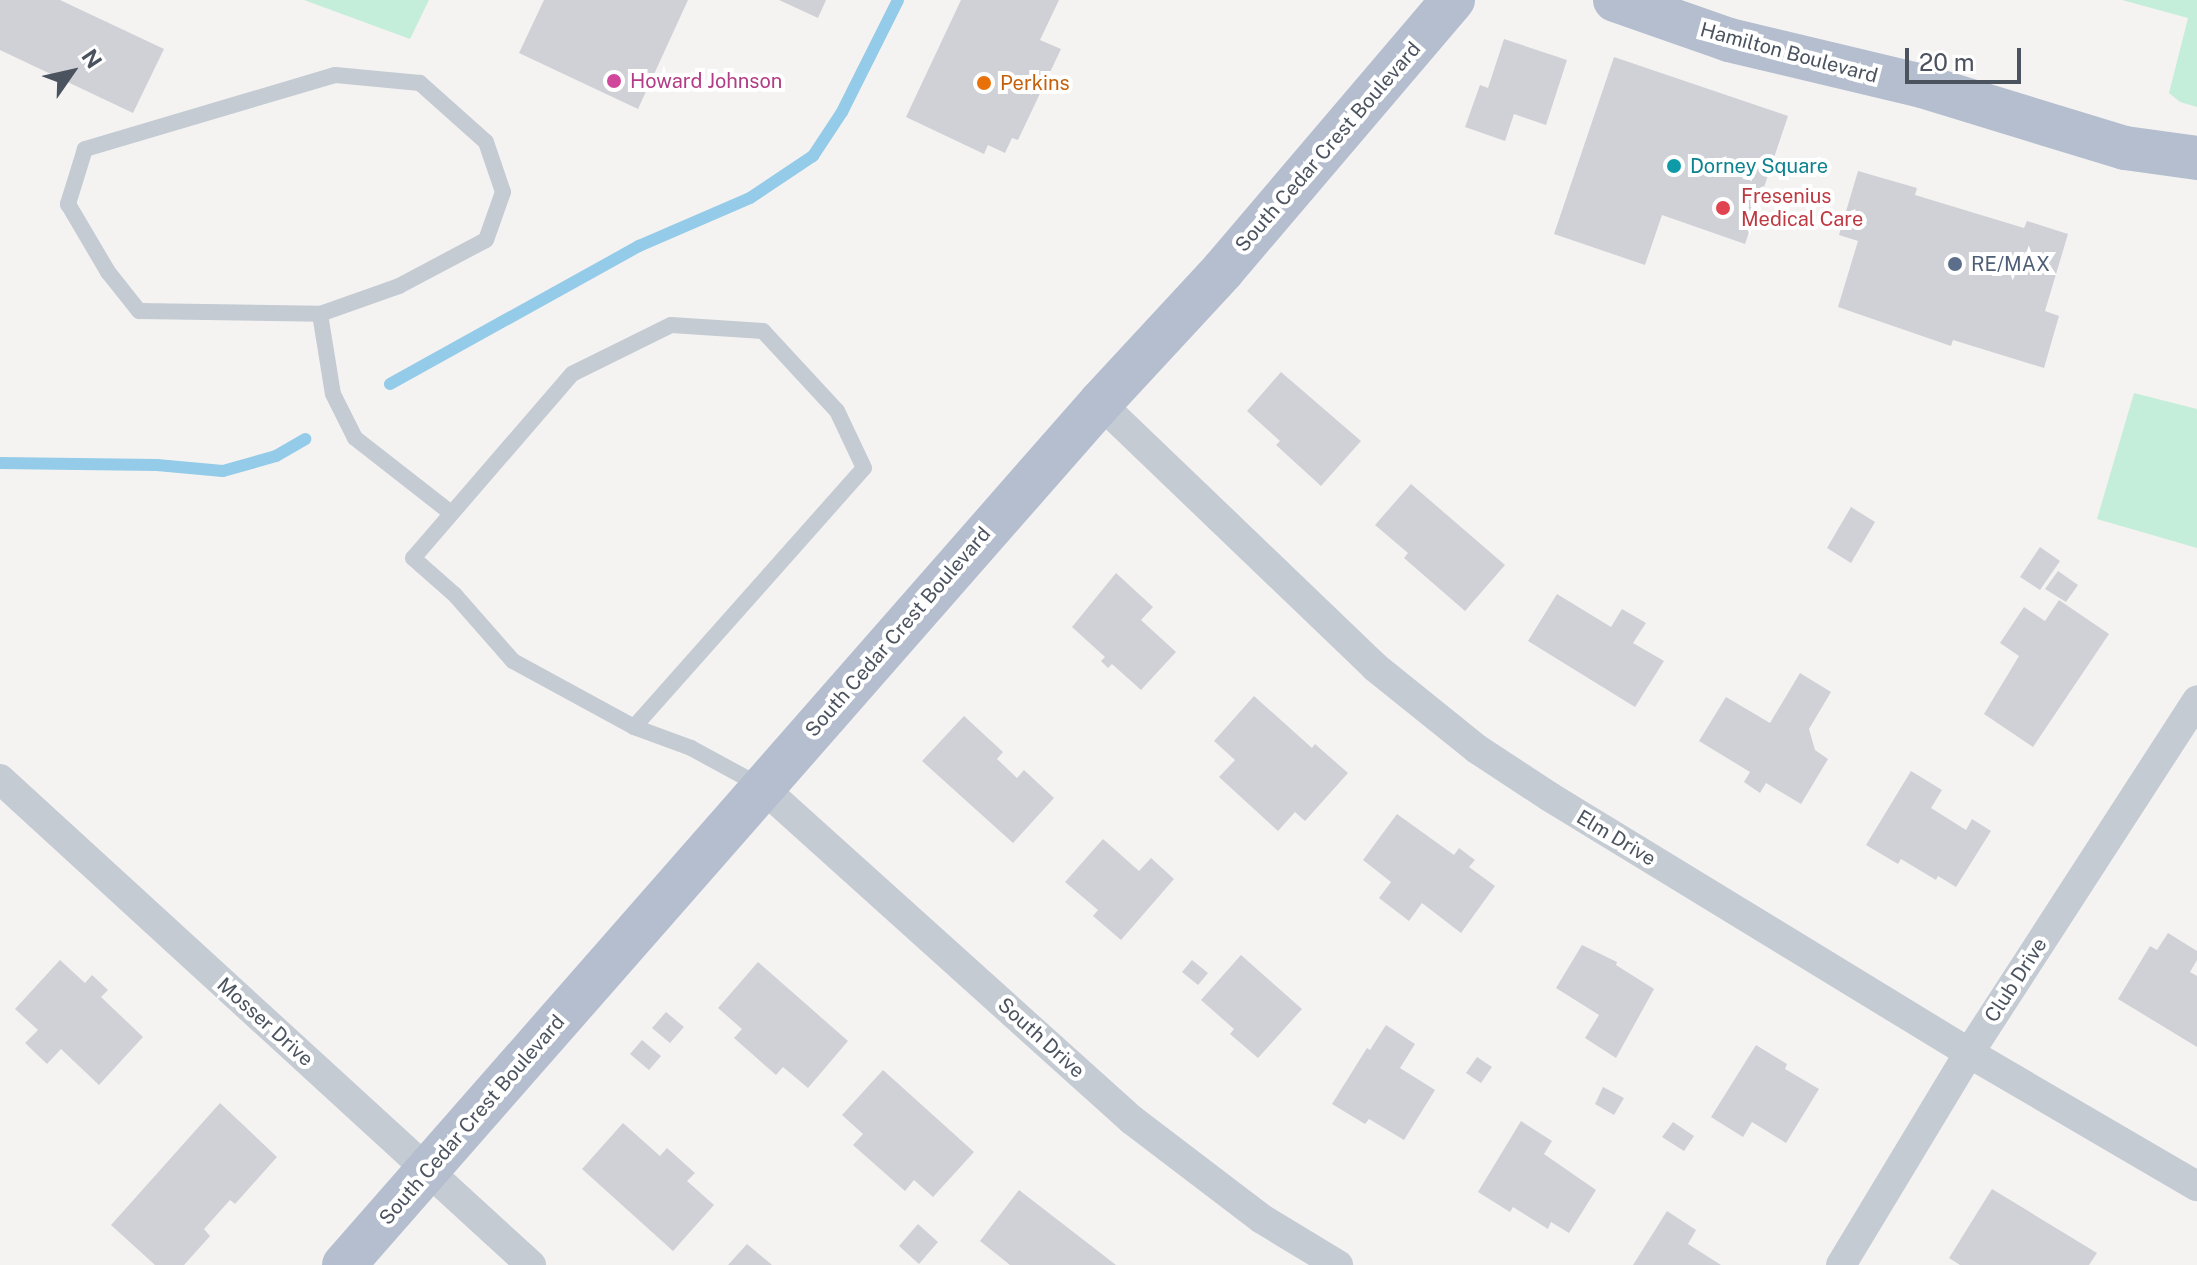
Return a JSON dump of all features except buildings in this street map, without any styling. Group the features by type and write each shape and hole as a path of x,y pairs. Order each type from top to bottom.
{"main road":[{"name":"South Cedar Crest Boulevard","path":"344,1265 429,1172 1100,403 1223,270 1453,0"},
{"name":"Hamilton Boulevard","path":"1615,0 1729,40 1922,86 2125,148 2197,158"}],"street":[{"name":"Elm Drive","path":"1100,403 1375,667 1477,749 1550,797 1969,1053 2197,1186"},
{"name":"Club Drive","path":"1841,1265 1969,1053 2197,700"},
{"name":"Mosser Drive","path":"0,779 531,1265"},
{"name":"South Drive","path":"762,787 1132,1120 1262,1219 1338,1265"}],"lane":[{"path":"335,75 420,83 486,142 503,192 486,240 399,286 320,314 139,311 108,272 68,204 85,149 335,75"},
{"path":"320,314 333,394 355,438 451,513"},
{"path":"634,727 864,468 837,411 763,331 671,325 572,374 413,558 455,595 513,661 634,727 691,748 762,787"}],"green space":[{"path":"304,0 429,0 410,39"},
{"path":"2122,0 2197,0 2197,107 2180,102 2169,93 2188,18"},
{"path":"2134,393 2197,409 2197,548 2097,519"}],"waterway":[{"path":"390,384 639,246 750,198 813,156 842,112 898,0"},
{"path":"0,463 157,465 223,471 276,456 306,439"}],"place":[{"name":"Howard Johnson","path":"614,81"},
{"name":"Perkins","path":"984,83"},
{"name":"Dorney Square","path":"1674,166"},
{"name":"Fresenius Medical Care","path":"1723,208"},
{"name":"RE/MAX","path":"1955,264"}]}
